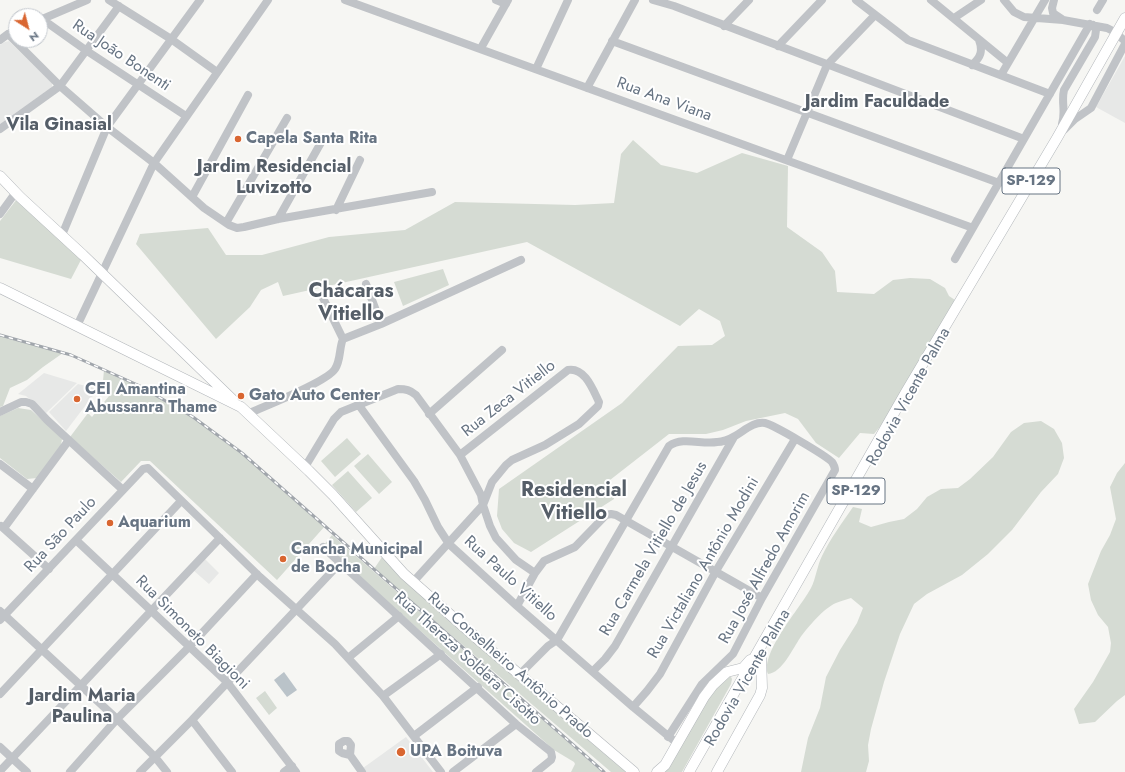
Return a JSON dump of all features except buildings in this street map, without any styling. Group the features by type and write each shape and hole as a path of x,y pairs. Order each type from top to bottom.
{"main road":[{"name":"SP-129","path":"1057,138 1125,19"},
{"name":"Rodovia Vicente Palma","path":"689,772 701,755 880,450 909,395 1003,234 1006,224 1057,138"},
{"path":"0,176 244,410"},
{"name":"Rua Conselheiro Antônio Prado","path":"0,288 244,410 333,495 401,571 519,675 634,772"},
{"path":"210,392 214,388 215,382"},
{"path":"657,772 665,765 708,691 718,679 727,672 744,667 761,651"},
{"path":"717,772 760,695 762,688 761,651"},
{"path":"727,672 738,673 745,679 755,680 761,684"},
{"name":"SP-129","path":"694,772 701,755"}],"street":[{"path":"48,17 87,0"},
{"path":"109,0 171,39 217,72"},
{"path":"62,235 107,127 137,84 200,0"},
{"path":"77,326 154,163 268,0"},
{"name":"Rua Ana Viana","path":"348,0 973,228"},
{"path":"481,48 507,2 496,0"},
{"path":"536,69 568,0"},
{"path":"588,88 635,0"},
{"path":"653,0 674,6 827,65 1024,138"},
{"path":"674,6 680,0"},
{"path":"724,26 749,0"},
{"path":"778,46 822,0"},
{"path":"856,0 908,40 1050,94"},
{"path":"932,0 1008,63"},
{"path":"954,18 980,0"},
{"path":"1004,0 1016,14 1024,17 1063,20 1105,27 1116,33 1125,43"},
{"path":"1001,75 1045,0"},
{"path":"1054,0 1052,8 1053,13 1063,20"},
{"path":"1097,10 1103,0"},
{"path":"0,129 60,86 119,6"},
{"path":"788,160 806,112 827,65 875,15"},
{"path":"1094,39 1105,27 1118,25 1125,19"},
{"path":"1057,138 1075,119 1092,107 1125,43 1125,19"},
{"path":"1057,138 1064,115 1064,90 1094,39 1096,33 1092,24"},
{"path":"955,259 1024,138 1092,24"},
{"name":"Rua João Bonenti","path":"48,25 186,116"},
{"path":"0,40 8,34"},
{"path":"972,64 982,53 980,40"},
{"path":"612,41 999,183"},
{"path":"22,48 60,86 107,127 154,163 192,198 226,223 237,228 432,192"},
{"path":"192,198 248,95"},
{"path":"1063,98 1066,105 1072,111 1084,113"},
{"path":"226,223 287,118"},
{"path":"278,220 323,139"},
{"path":"336,210 360,160"},
{"path":"0,214 16,192"},
{"path":"343,339 381,324 521,260"},
{"path":"366,284 381,324"},
{"path":"244,410 319,381 331,374 337,366 343,339 323,298"},
{"path":"429,414 502,350"},
{"name":"Rua Zeca Vitiello","path":"460,455 566,371 571,369 576,370 585,377 599,402 598,406 579,424 559,438 512,460 506,465 492,482 483,505"},
{"path":"305,467 334,419 341,412 398,388 406,389 416,395 460,455 481,495 490,526 496,538 516,560 535,573"},
{"path":"0,412 22,402 32,404 123,490"},
{"name":"Rua Paulo Vitiello","path":"358,404 414,481 438,527 449,544 517,606 678,744"},
{"path":"519,675 548,646 557,640 670,446 680,441 717,443 734,437 750,426 765,423 795,439"},
{"name":"Rua Carmela Vitiello de Jesus","path":"593,671 615,646 734,437"},
{"name":"Rua José Alfredo Amorim","path":"668,737 702,684 733,654 762,598 833,475 835,470 834,466 823,455 795,439"},
{"name":"Rua Victaliano Antônio Modini","path":"633,707 660,674 716,571 795,439"},
{"path":"49,568 2,527 69,440"},
{"path":"0,464 33,488"},
{"name":"Rua São Paulo","path":"2,616 143,469 147,468 150,470 181,501"},
{"path":"0,694 181,501 257,574 335,644 383,696 441,772"},
{"path":"413,582 483,505"},
{"path":"517,606 535,573 544,562 575,547 606,515 611,514 716,571 762,598"},
{"path":"0,771 220,538"},
{"name":"Rua Simoneto Biagioni","path":"76,540 227,682 294,769"},
{"name":"Rua Thereza Soldera Cisotto","path":"322,547 478,687 516,724 551,752 552,758 550,761 536,772"},
{"path":"140,772 192,720 340,563"},
{"path":"70,772 117,719 189,647 257,574"},
{"path":"2,616 42,649 117,719 155,756 167,772"},
{"path":"348,658 400,616"},
{"path":"383,696 441,654"},
{"path":"414,736 478,687"},
{"path":"192,720 232,772"},
{"path":"453,772 516,724"},
{"path":"0,747 27,772"},
{"path":"350,755 362,772"},
{"path":"284,772 294,769"}],"shaded area":[{"path":"8,41 8,48 16,48 52,83 52,87 0,124 0,45"},
{"path":"1125,56 1125,123 1096,107"},
{"path":"633,140 661,165 697,173 742,153 788,166 787,227 822,252 835,271 837,292 874,294 893,280 910,278 930,279 945,288 949,296 955,300 883,423 874,434 860,433 839,458 816,443 798,419 785,413 746,421 723,430 706,434 669,434 610,480 614,499 531,552 514,543 502,529 497,516 499,489 622,403 678,346 712,345 725,336 720,321 699,309 680,326 527,242 283,296 278,282 261,290 250,307 216,339 136,244 140,234 208,228 226,255 262,255 329,237 405,230 455,202 575,205 614,203 621,154"},
{"path":"17,199 82,258 71,279 0,258 0,221"},
{"path":"443,269 449,285 403,306 394,282"},
{"path":"0,335 63,353 27,380 10,388 3,406 0,407"},
{"path":"104,370 169,403 206,426 252,462 325,526 277,580 150,461 141,461 121,482 70,437 88,413 92,417 109,396 102,391"},
{"path":"44,373 77,383 46,413 26,396 18,394"},
{"name":"CEI Amantina Abussanra Thame","path":"78,384 98,389 66,431 49,412"},
{"path":"18,408 31,410 62,439 61,445 37,478 27,479 0,458 0,416"},
{"path":"1041,421 1054,429 1062,443 1064,458 1058,474 1041,492 1012,530 988,554 962,575 927,594 914,604 900,634 884,682 871,729 868,745 869,761 866,772 801,772 808,738 820,708 826,677 840,650 857,623 863,608 851,598 831,605 816,618 800,638 787,659 778,669 773,673 768,674 767,665 775,643 811,588 822,556 840,525 853,507 862,509 859,522 871,527 904,519 917,509 927,497 941,489 958,488 970,479 993,457 1011,432 1024,423"},
{"path":"347,438 361,454 335,477 321,461"},
{"path":"368,454 392,482 379,494 354,466"},
{"path":"1125,463 1125,695 1095,722 1079,724 1074,709 1093,682 1110,652 1111,643 1108,627 1098,615 1091,600 1088,584 1116,519 1110,487 1117,473"},
{"path":"348,471 372,498 356,512 332,485"},
{"path":"332,535 602,772 571,772 575,764 574,762 554,750 324,545"},
{"path":"382,557 629,772 611,772 374,569"},
{"path":"205,559 219,573 209,584 193,570"},
{"path":"284,672 297,690 287,697 274,680"},
{"path":"726,677 731,677 731,684 682,772 663,772 707,700"},
{"path":"265,691 277,708 269,715 256,698"},
{"name":"UPA Boituva","path":"406,737 433,772 366,772 363,768"}],"railway":[{"path":"0,335 71,355 140,386 193,417 242,453 604,772"}],"place":[{"name":"Capela Santa Rita","path":"238,139"},
{"name":"Gato Auto Center","path":"241,396"},
{"name":"CEI Amantina Abussanra Thame","path":"77,399"},
{"name":"Aquarium","path":"110,523"},
{"name":"Cancha Municipal de Bocha","path":"283,559"},
{"name":"UPA Boituva","path":"401,752"}],"district":[{"name":"Jardim Faculdade","path":"877,103"},
{"name":"Vila Ginasial","path":"59,126"},
{"name":"Jardim Residencial Luvizotto","path":"274,178"},
{"name":"Chácaras Vitiello","path":"351,304"},
{"name":"Residencial Vitiello","path":"574,502"},
{"name":"Jardim Maria Paulina","path":"82,707"}]}
